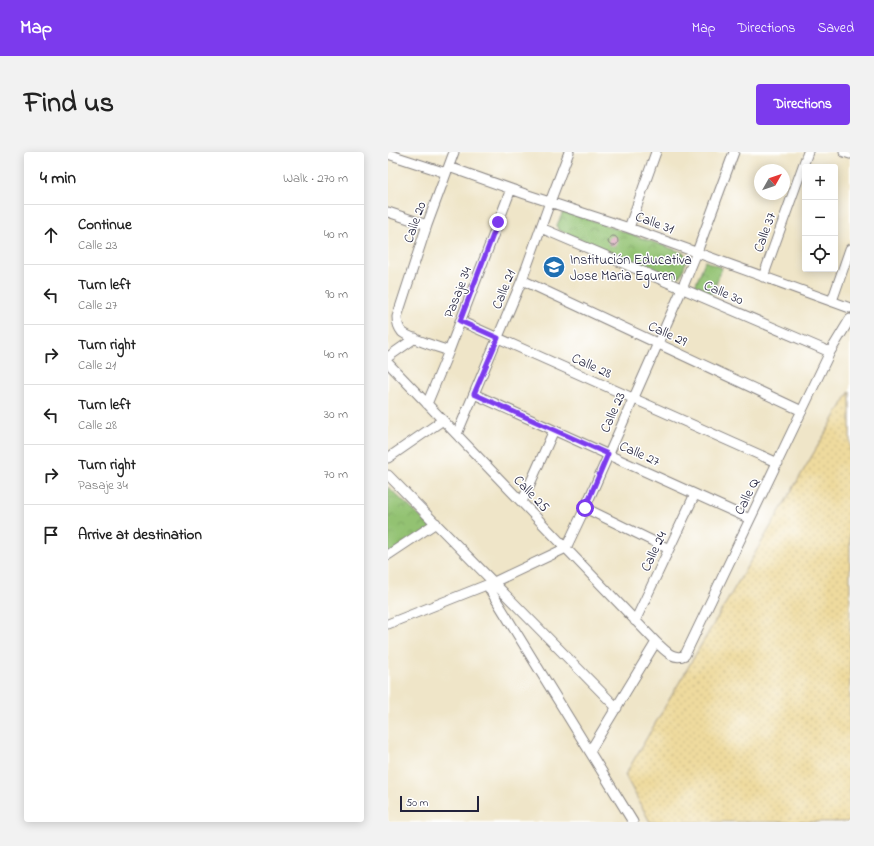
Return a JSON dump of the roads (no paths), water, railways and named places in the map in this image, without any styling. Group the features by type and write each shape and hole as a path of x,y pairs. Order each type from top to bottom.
{"street":[{"name":"Calle 20","path":"415,338 403,332 398,324 397,317 427,225 454,152"},
{"name":"Calle 21","path":"456,434 522,280 569,152"},
{"path":"629,228 656,152"},
{"name":"Calle 23","path":"566,548 682,289 734,152"},
{"name":"Calle 37","path":"763,277 808,152"},
{"path":"844,152 850,154"},
{"name":"Calle 31","path":"388,154 511,189 629,228 850,308"},
{"name":"Pasaje 34","path":"427,404 449,351 511,189"},
{"path":"388,212 427,225"},
{"name":"Calle 30","path":"541,228 830,352"},
{"path":"832,301 850,249"},
{"name":"Calle 29","path":"522,280 802,411"},
{"name":"Calle Q","path":"656,642 674,658 680,658 685,655 830,352 850,319"},
{"name":"Calle 28","path":"460,321 778,463"},
{"path":"388,357 415,338 449,351"},
{"name":"Calle 25","path":"388,363 656,642"},
{"name":"Calle 27","path":"474,394 750,518"},
{"path":"388,458 443,420"},
{"path":"522,502 554,430"},
{"path":"388,475 436,523 490,584 617,708"},
{"name":"Calle 24","path":"635,621 695,494"},
{"path":"585,508 669,549"},
{"path":"388,555 436,523"},
{"path":"390,620 490,584 566,548"},
{"path":"490,584 633,822"},
{"path":"590,751 656,642"}],"place":[{"name":"Institución Educativa Jose Maria Eguren","path":"554,267"}]}
